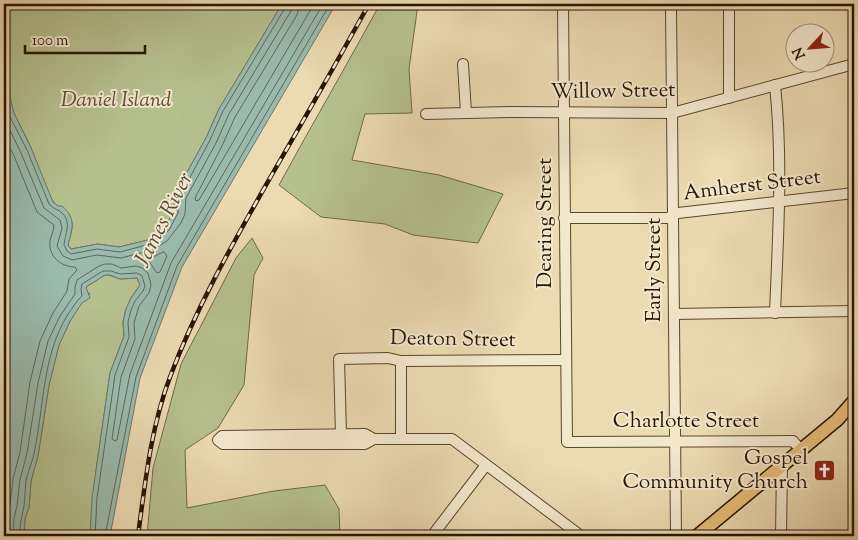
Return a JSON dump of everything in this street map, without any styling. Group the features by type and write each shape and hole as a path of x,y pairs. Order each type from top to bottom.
{"main road":[{"path":"697,536 800,450 848,414 854,401"}],"street":[{"name":"Dearing Street","path":"563,4 567,442"},
{"name":"Early Street","path":"671,4 676,536"},
{"path":"729,4 729,98"},
{"path":"464,64 466,113"},
{"name":"Willow Street","path":"426,114 564,112 672,114 854,64"},
{"path":"775,85 778,107 779,201 775,313"},
{"name":"Amherst Street","path":"564,218 668,218 678,213 854,193"},
{"path":"674,314 854,312"},
{"name":"Deaton Street","path":"341,435 339,359 388,358 401,362 566,360"},
{"path":"401,362 401,438"},
{"path":"374,439 365,434 222,436 218,440 223,444 365,444 374,439 452,439 581,536"},
{"name":"Charlotte Street","path":"567,442 793,441 800,450"},
{"path":"432,536 486,465"},
{"path":"781,536 782,466"}],"green space":[{"name":"Daniel Island","path":"4,4 282,4 219,109 206,138 175,194 174,211 165,227 148,240 119,247 98,244 71,249 68,245 72,229 71,219 67,212 55,204 49,195 9,99 3,63"},
{"path":"380,4 418,4 409,69 412,113 365,114 352,160 439,175 503,194 478,243 413,235 385,224 321,217 279,185"},
{"path":"252,238 263,258 254,275 244,385 218,428 185,450 187,508 274,491 325,485 339,509 340,536 147,536 153,468 181,364 236,258"},
{"path":"105,275 120,279 137,278 140,285 126,309 123,322 124,336 110,373 94,485 90,536 24,536 31,481 38,456 49,385 59,345 70,321 82,302 90,294 86,291 86,287"}],"water":[{"name":"James River","path":"282,4 336,4 182,267 140,378 110,536 90,536 92,498 110,373 124,336 123,322 126,309 140,285 137,278 120,279 105,275 86,287 90,298 82,303 70,321 59,345 49,385 38,456 31,481 24,536 4,536 4,308 6,299 4,265 4,73 14,113 31,148 53,202 58,206 62,206 72,220 68,245 71,249 98,244 119,247 148,240 165,227 174,211 175,194 206,138 219,109"}],"railway":[{"path":"138,536 146,476 158,415 170,377 192,324 232,247 369,4"}],"place":[{"name":"Gospel Community Church","path":"824,471"}]}
